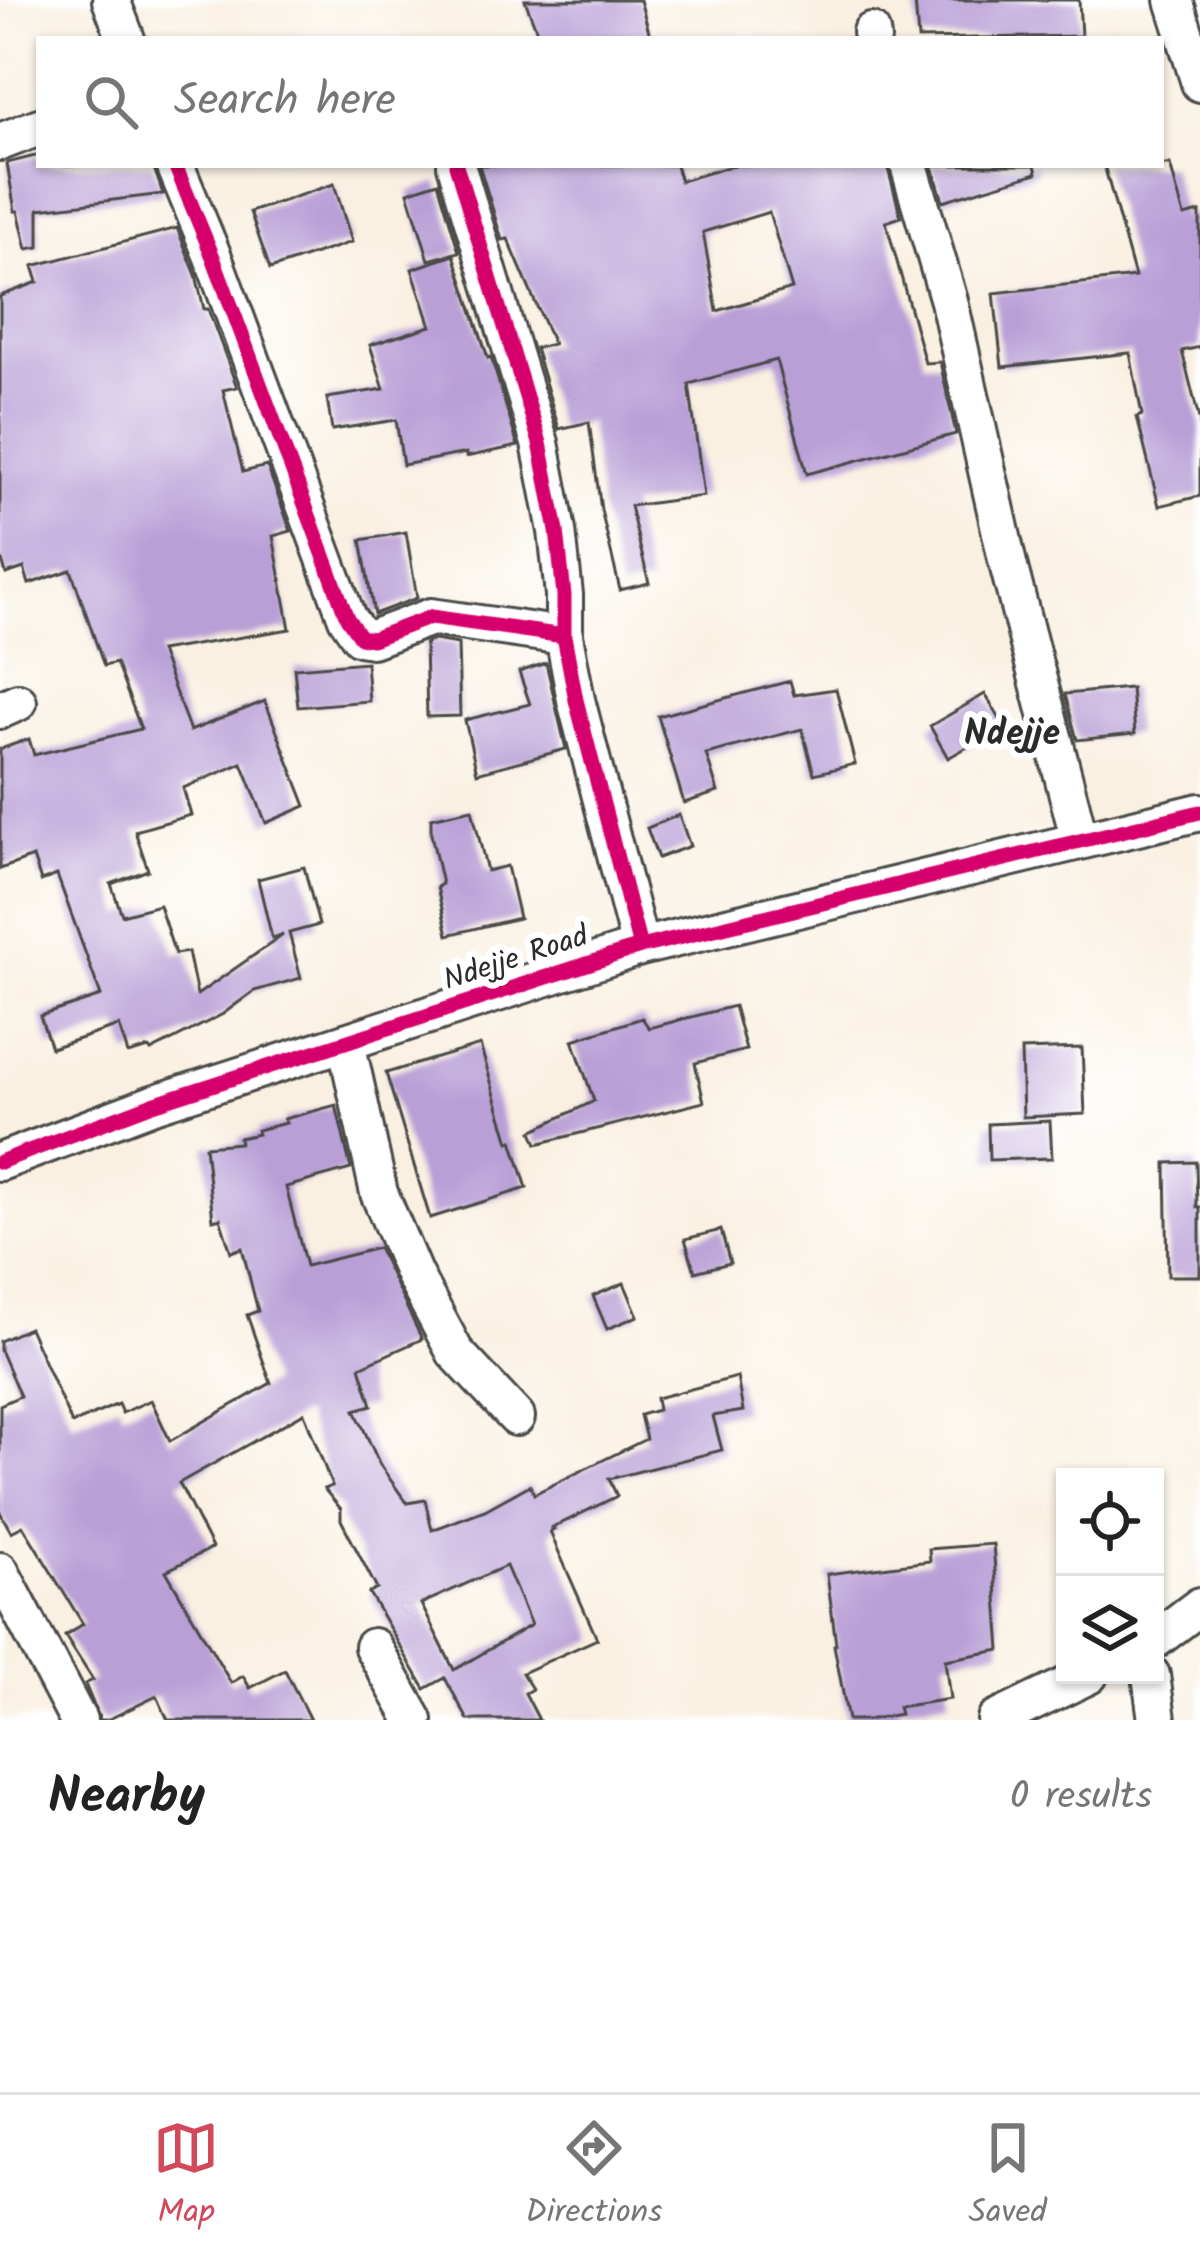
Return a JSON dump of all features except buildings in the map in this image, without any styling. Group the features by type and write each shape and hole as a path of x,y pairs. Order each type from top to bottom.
{"street":[{"path":"111,0 125,36"},
{"path":"1174,0 1200,83"},
{"path":"0,142 36,128"},
{"path":"177,168 347,618 359,638 372,639 431,617 564,636"},
{"path":"457,168 540,443 557,531 564,636 576,700 640,947"},
{"path":"910,168 949,301 1008,564 1080,841"},
{"name":"Ndejje Road","path":"0,1162 153,1105 640,947 1200,812"},
{"path":"346,1042 379,1193 414,1275 455,1352 517,1417"},
{"path":"0,1571 78,1720"},
{"path":"1164,1633 1200,1606"},
{"path":"373,1647 414,1720"},
{"path":"996,1720 1070,1684"},
{"path":"1151,1684 1157,1720"}],"cycle path":[{"path":"176,168 347,618 360,637 372,639 431,617 564,636"},
{"path":"457,168 540,443 557,531 564,636 576,700 640,947"},
{"path":"0,1162 153,1104 640,947 1200,812"}],"district":[{"name":"Ndejje","path":"1012,734"}]}
